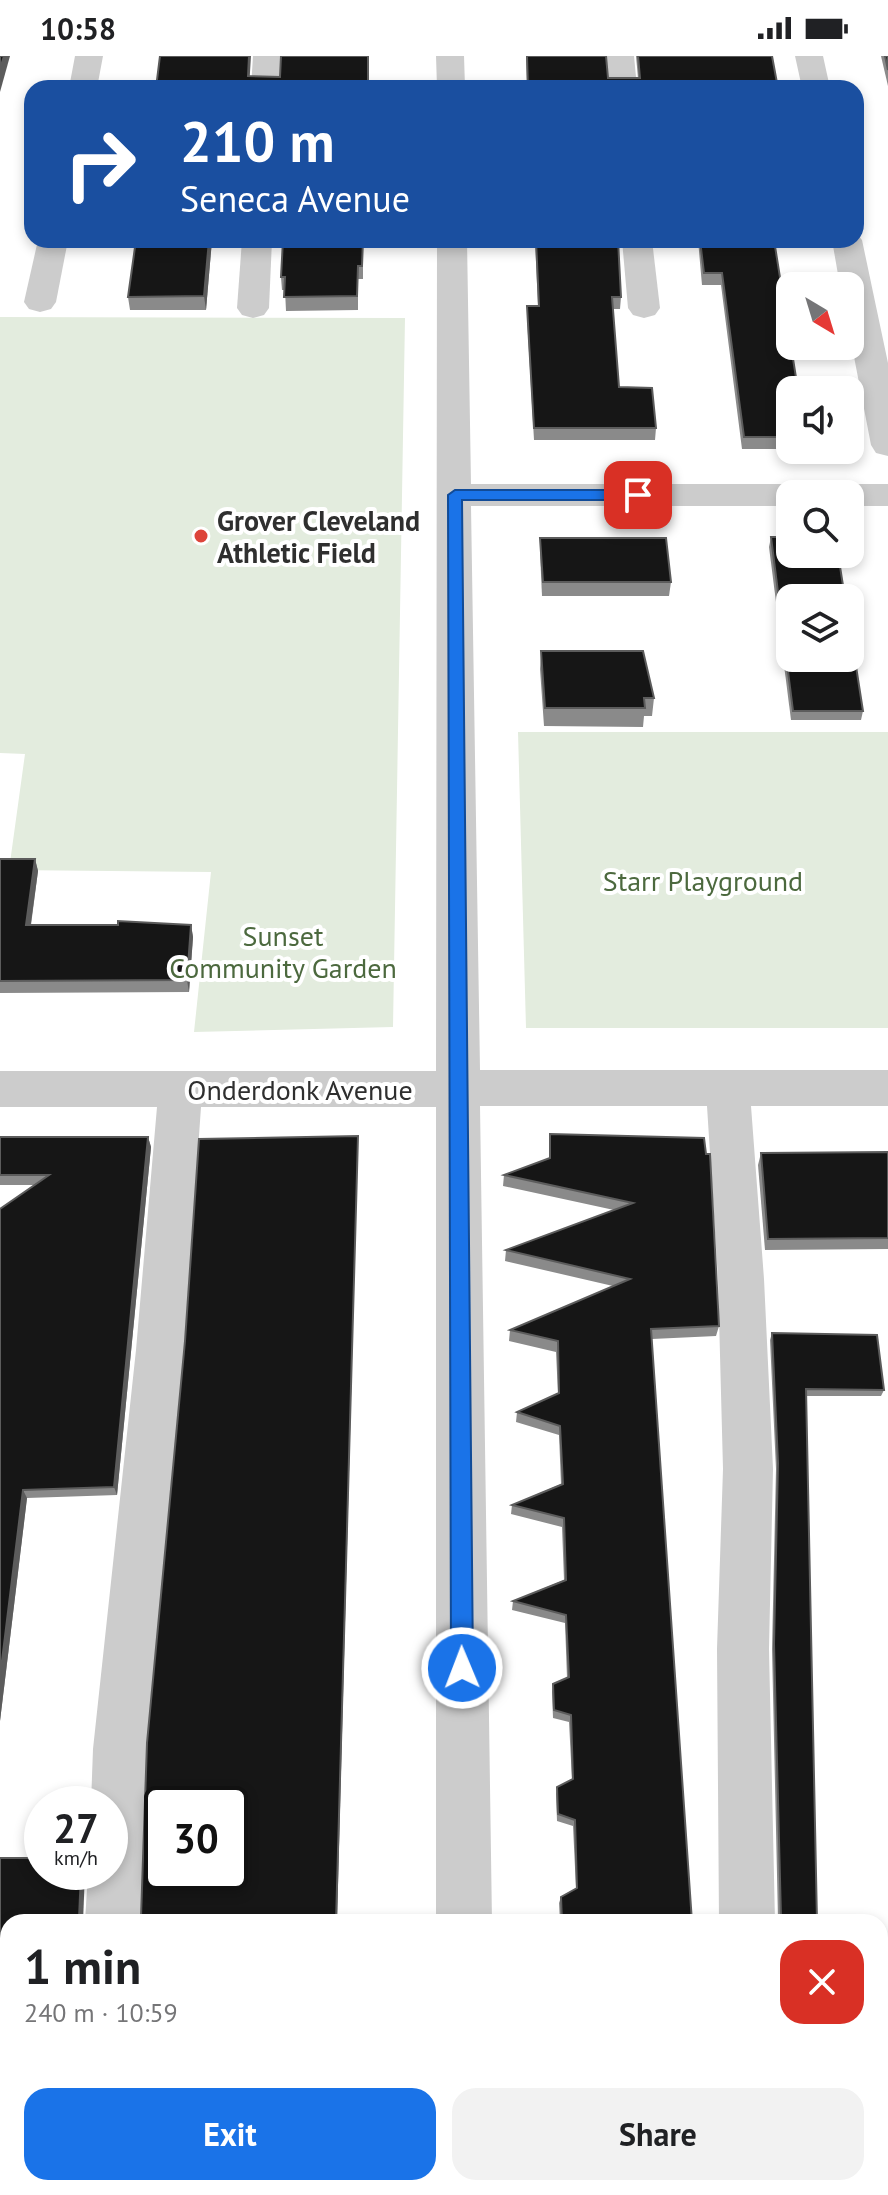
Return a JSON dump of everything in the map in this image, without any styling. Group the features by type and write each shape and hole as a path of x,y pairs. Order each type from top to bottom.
{"street":[{"path":"84,80 89,56"},
{"path":"266,80 267,56"},
{"path":"450,56 451,80"},
{"path":"620,56 622,80"},
{"path":"809,56 814,80"},
{"path":"40,302 51,248"},
{"path":"253,308 257,248"},
{"path":"452,248 464,1914"},
{"path":"638,248 644,308"},
{"path":"849,248 888,445"},
{"path":"455,495 776,495"},
{"path":"864,495 888,495"},
{"path":"728,1088 741,1279 748,1469 743,1649 747,1914"},
{"name":"Onderdonk Avenue","path":"0,1089 888,1088"},
{"path":"113,1914 120,1749 160,1350 180,1089"}],"green space":[{"name":"Grover Cleveland Athletic Field","path":"0,317 405,318 393,1027 194,1032 211,872 9,870 25,754 0,753"},
{"name":"Starr Playground","path":"518,732 888,732 888,1028 526,1028"}],"building":[{"path":"160,56 249,56 248,76 280,77 281,56 368,56 368,80 157,80"},
{"path":"527,56 606,56 608,78 640,78 638,56 772,56 776,80 528,80"},
{"path":"135,248 208,248 204,296 128,297"},
{"path":"283,248 363,248 362,266 358,266 357,296 284,297 285,277 281,277"},
{"path":"536,248 618,248 621,297 612,297 619,387 652,388 656,428 534,428 527,306 539,306"},
{"path":"701,248 775,248 779,272 776,272 776,360 793,360 796,376 776,376 776,437 744,437 722,273 704,273"},
{"path":"771,537 776,537 776,568 840,568 843,584 777,584"},
{"path":"540,538 666,538 671,582 543,582"},
{"path":"541,651 643,651 654,698 644,698 645,708 545,708"},
{"path":"788,672 857,672 863,711 793,711"},
{"path":"0,859 35,859 26,925 118,925 118,921 191,925 187,980 0,981"},
{"path":"550,1134 704,1138 706,1154 710,1154 719,1326 651,1329 691,1914 562,1914 561,1897 577,1888 575,1820 558,1814 557,1787 573,1779 571,1715 554,1710 553,1684 569,1677 566,1615 513,1601 566,1580 564,1518 512,1505 563,1484 560,1426 517,1412 559,1393 558,1341 510,1330 630,1279 506,1250 633,1203 504,1175 550,1158"},
{"path":"358,1136 336,1914 141,1914 144,1830 144,1890 248,1890 248,1786 146,1786 185,1341 199,1139"},
{"path":"0,1137 148,1137 114,1487 23,1490 0,1677 0,1209 49,1175 0,1175"},
{"path":"888,1152 888,1238 768,1239 761,1153"},
{"path":"772,1333 877,1335 884,1390 806,1389 817,1914 781,1914 774,1644 778,1463"},
{"path":"0,1858 24,1858 24,1890 80,1890 79,1914 0,1914"}],"place":[{"name":"Grover Cleveland Athletic Field","path":"201,536"}],"route":[{"path":"462,1668 455,495 638,495"}],"park label":[{"name":"Sunset Community Garden","path":"283,951"}]}
